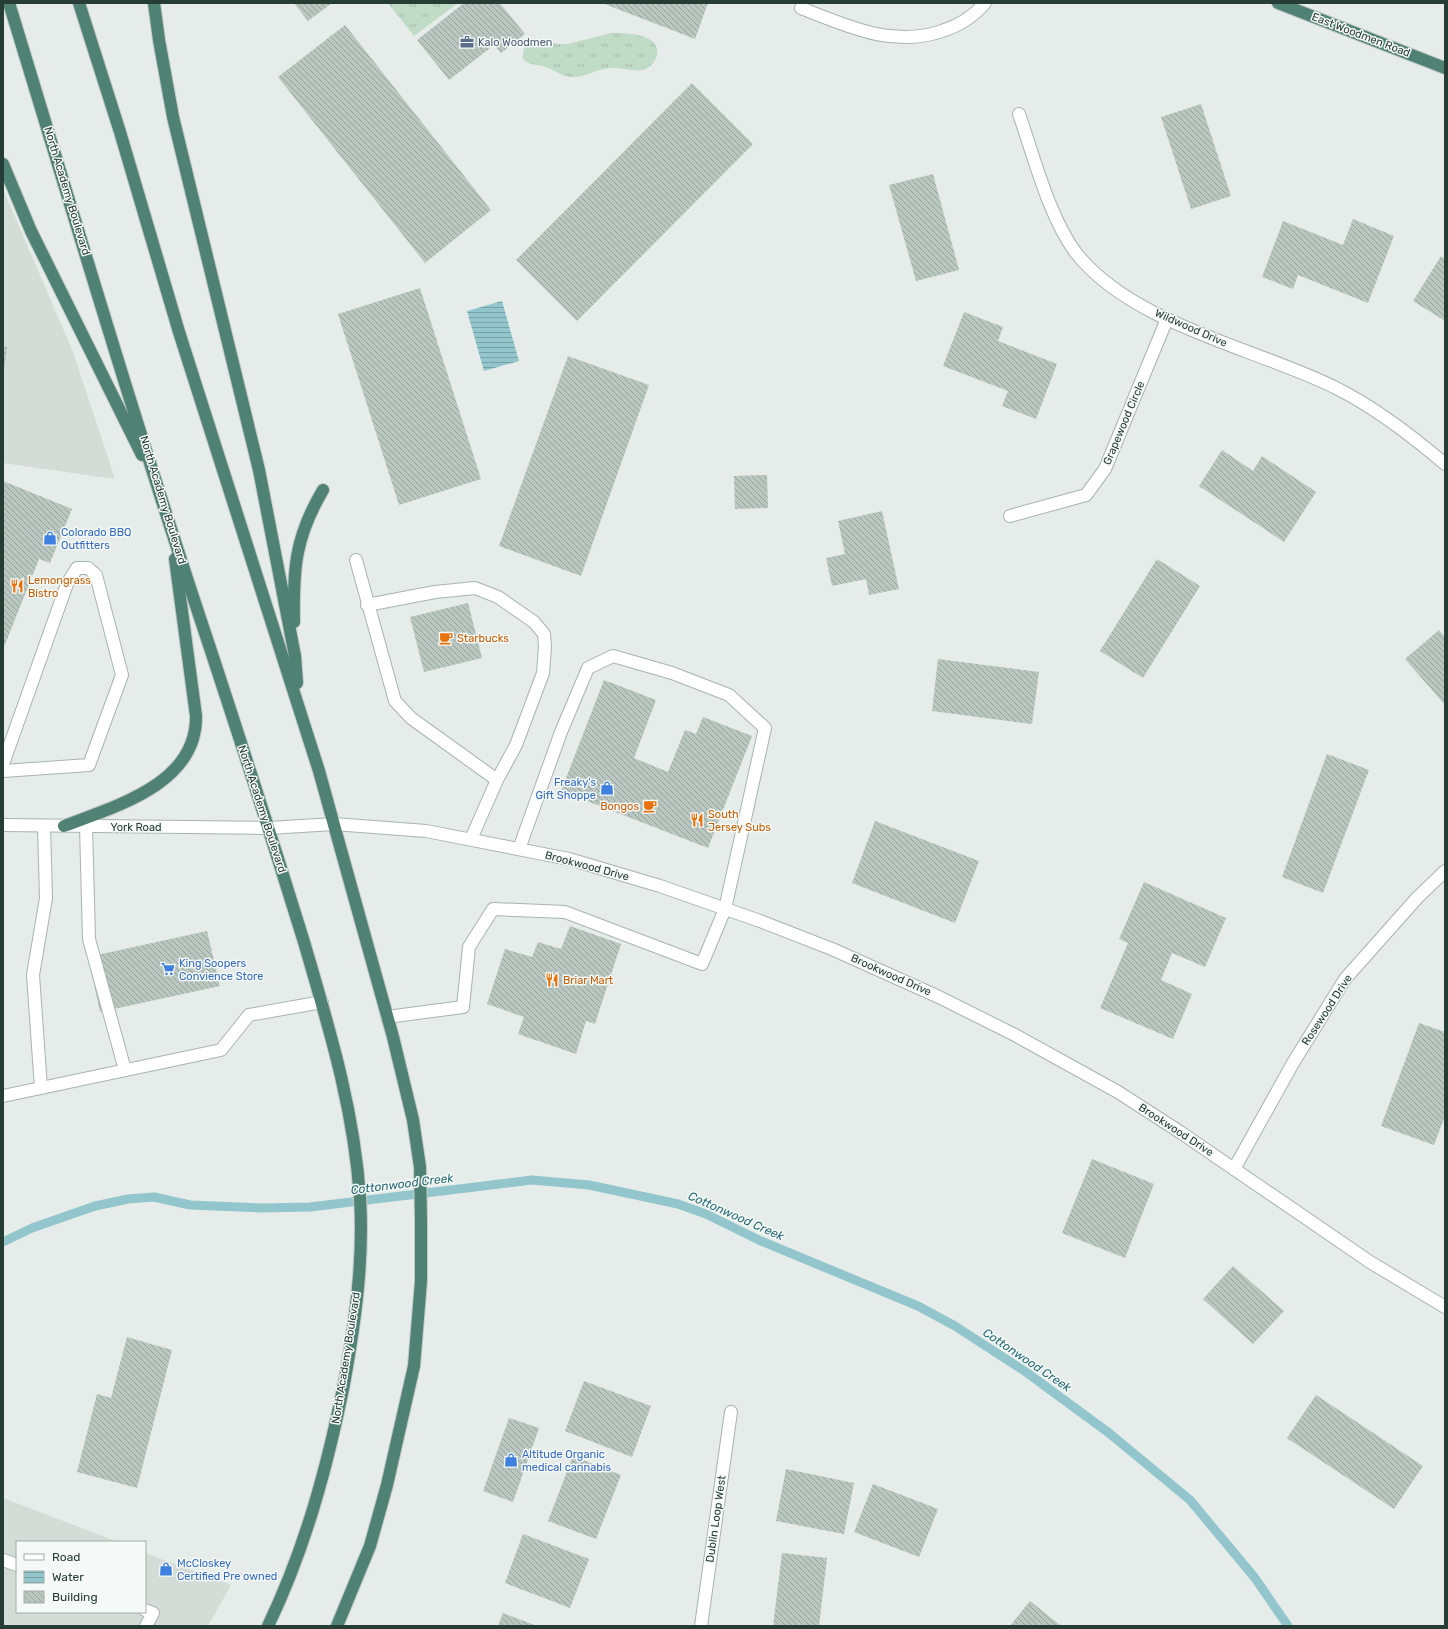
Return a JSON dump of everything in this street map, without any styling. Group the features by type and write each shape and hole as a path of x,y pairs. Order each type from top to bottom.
{"highway":[{"name":"North Academy Boulevard","path":"8,3 194,602 269,828 337,1054 355,1140 360,1203 360,1267 350,1350 333,1436 306,1535 268,1626"},
{"path":"79,3 120,132 182,340 299,706 388,1017 413,1120 420,1167 421,1281 414,1366 387,1485 370,1546 337,1626"},
{"path":"154,3 173,117 259,470 295,656"},
{"name":"East Woodmen Road","path":"1278,3 1445,68"},
{"path":"3,164 32,231 81,335 158,486"},
{"path":"299,706 295,656 293,582 298,546 310,512 323,490"},
{"path":"64,826 147,791 172,773 185,758 192,744 196,730 194,691 169,520"}],"street":[{"path":"801,8 868,33 902,38 931,35 958,25 985,3"},
{"name":"Wildwood Drive","path":"1019,114 1057,222 1076,252 1096,275 1124,295 1168,319 1336,388 1376,411 1414,437 1445,464"},
{"name":"Grapewood Circle","path":"1010,516 1086,495 1105,469 1168,319"},
{"path":"356,560 367,605 395,701 410,718 497,780"},
{"path":"3,764 68,584 78,568 88,568 96,575 122,675 89,765 3,771"},
{"path":"367,605 435,592 475,588 498,597 534,622 544,634 545,647 543,673 516,745 497,780 471,839"},
{"path":"388,1017 463,1007 469,947 493,909 565,912 702,964 725,909 765,728 729,695 672,673 613,656 588,668 561,732 520,849"},
{"name":"Brookwood Drive","path":"269,828 334,824 426,831 569,859 660,886 832,949 939,997 1014,1034 1118,1092 1180,1132 1370,1262 1445,1307"},
{"name":"York Road","path":"3,825 269,828"},
{"path":"42,1088 33,975 46,898 44,826"},
{"path":"86,826 89,939 125,1070"},
{"name":"Rosewood Drive","path":"1234,1169 1293,1063 1345,979 1396,921 1445,871"},
{"path":"3,1096 221,1050 249,1015 322,1002"},
{"name":"Dublin Loop West","path":"701,1626 731,1412"},
{"path":"3,1560 16,1565"},
{"path":"146,1610 153,1613 146,1626"}],"shaded area":[{"path":"3,189 73,352 115,479 3,463"},
{"name":"McCloskey Certified Pre owned","path":"3,1498 115,1541 16,1541 16,1613 146,1613 146,1553 231,1585 208,1626 3,1626"}],"green space":[{"path":"388,3 458,3 414,36"},
{"path":"611,33 633,34 648,38 657,48 657,55 654,61 648,68 642,70 607,68 581,76 571,77 546,67 529,63 523,59 524,48 533,40 568,44"}],"water":[{"path":"502,301 519,361 484,371 467,311"}],"building":[{"path":"294,3 332,3 308,21"},
{"name":"Kalo Woodmen","path":"464,3 500,3 525,34 501,53 494,45 449,80 417,40"},
{"path":"602,3 708,3 695,39"},
{"path":"345,25 491,210 425,263 278,77"},
{"path":"692,83 753,144 577,321 516,260"},
{"path":"1201,104 1231,196 1191,209 1161,117"},
{"path":"933,174 959,270 916,281 889,185"},
{"path":"1353,219 1394,236 1368,303 1298,275 1293,289 1262,277 1283,221 1343,245"},
{"path":"1441,256 1445,259 1445,321 1413,301"},
{"path":"420,288 481,479 399,505 338,314"},
{"path":"964,312 1003,327 998,341 1057,364 1036,419 1002,406 1008,391 943,366"},
{"path":"3,347 7,347 4,369 3,369"},
{"path":"568,356 649,385 581,576 499,546"},
{"path":"1222,450 1253,471 1262,456 1316,492 1284,542 1199,486"},
{"path":"767,475 768,508 735,509 734,476"},
{"path":"3,481 72,509 50,563 39,559 4,647 3,646"},
{"path":"882,511 899,589 869,595 866,579 832,586 826,558 845,554 838,521"},
{"path":"1157,559 1200,586 1143,678 1100,651"},
{"name":"Starbucks","path":"468,603 482,658 424,672 410,617"},
{"path":"1439,630 1445,637 1445,705 1405,659"},
{"path":"938,659 1039,672 1032,724 932,711"},
{"path":"604,680 656,700 634,758 668,772 685,730 696,734 703,717 752,736 708,848 561,791"},
{"path":"1327,754 1369,770 1323,893 1282,877"},
{"path":"875,821 979,861 955,923 852,883"},
{"path":"1144,882 1226,918 1205,967 1172,953 1161,980 1192,994 1173,1039 1100,1008 1128,943 1119,939"},
{"name":"Briar Mart","path":"570,926 621,944 595,1024 586,1021 576,1054 518,1034 524,1017 487,1004 505,949 532,957 538,942 561,949"},
{"path":"207,931 220,986 100,1012 88,957"},
{"path":"1419,1023 1445,1032 1445,1116 1434,1145 1381,1126"},
{"path":"1092,1159 1154,1184 1125,1258 1062,1233"},
{"path":"1233,1266 1284,1311 1253,1344 1203,1299"},
{"path":"127,1337 172,1350 137,1488 77,1472 97,1394 111,1398"},
{"path":"584,1381 651,1406 632,1457 565,1431"},
{"path":"1316,1395 1423,1466 1394,1509 1287,1438"},
{"name":"Altitude Organic medical cannabis","path":"509,1418 539,1428 513,1502 483,1491"},
{"path":"573,1456 621,1475 596,1539 548,1521"},
{"path":"786,1469 854,1483 844,1534 776,1521"},
{"path":"873,1484 938,1509 919,1557 854,1532"},
{"path":"523,1534 589,1559 570,1608 505,1583"},
{"path":"782,1553 827,1558 819,1626 773,1626"},
{"path":"1030,1601 1061,1626 1010,1626"},
{"path":"503,1613 537,1626 498,1626"}],"waterway":[{"name":"Cottonwood Creek","path":"3,1242 32,1228 95,1206 128,1199 154,1197 190,1205 262,1208 310,1207 532,1180 589,1185 678,1204 706,1214 761,1241 918,1306 955,1326 1026,1372 1109,1433 1190,1500 1255,1578 1288,1626"}],"place":[{"name":"Kalo Woodmen","path":"467,42"},
{"name":"Colorado BBQ Outfitters","path":"50,538"},
{"name":"Lemongrass Bistro","path":"17,586"},
{"name":"Starbucks","path":"446,638"},
{"name":"Freaky's Gift Shoppe","path":"607,788"},
{"name":"Bongos","path":"650,806"},
{"name":"South Jersey Subs","path":"697,820"},
{"name":"King Soopers Convience Store","path":"168,969"},
{"name":"Briar Mart","path":"552,980"},
{"name":"Altitude Organic medical cannabis","path":"511,1460"},
{"name":"McCloskey Certified Pre owned","path":"166,1569"}]}
